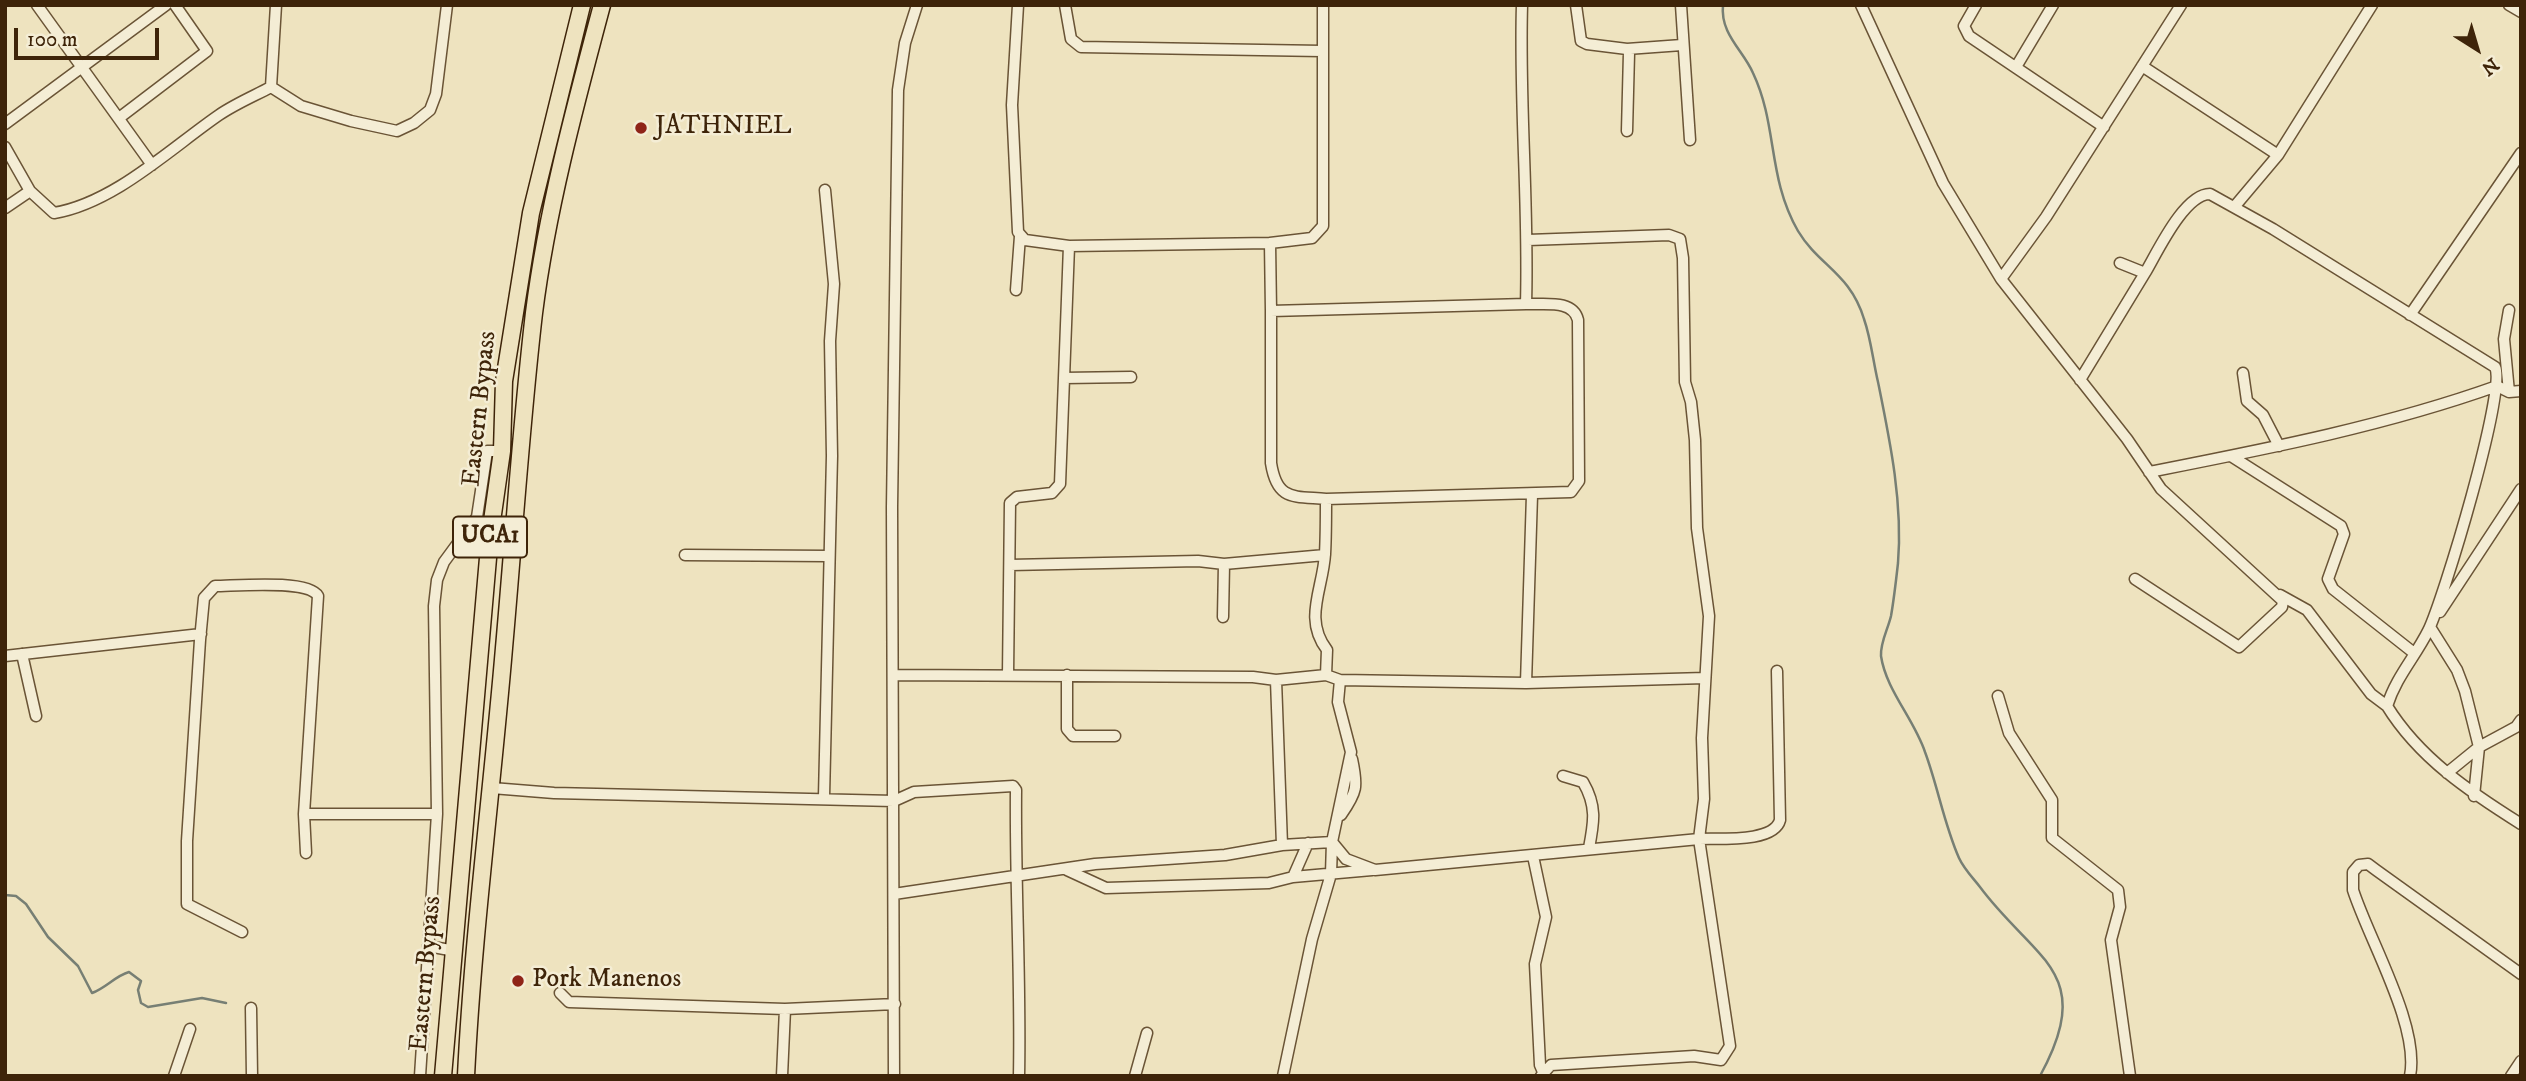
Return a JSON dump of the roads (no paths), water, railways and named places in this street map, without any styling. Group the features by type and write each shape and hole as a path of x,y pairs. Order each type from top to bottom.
{"main road":[{"name":"Eastern Bypass","path":"443,1076 455,951 459,870 470,795 490,535 502,451 504,381 531,213 582,5"},
{"name":"Eastern Bypass","path":"466,1076 473,958 492,788 517,475 535,310 570,129 601,5"},
{"path":"472,753 494,754"}],"street":[{"path":"37,5 152,164"},
{"path":"5,124 84,69 166,5"},
{"path":"119,118 207,51 175,5"},
{"path":"271,87 276,5"},
{"path":"271,87 301,106 397,131 414,123 430,110 436,94 447,5"},
{"path":"894,1076 892,507 898,90 905,43 917,5"},
{"path":"1016,290 1020,236 1012,105 1018,5"},
{"path":"1065,5 1071,39 1081,47 1322,51"},
{"path":"1020,236 1069,246 1270,243 1312,238 1323,226 1323,5"},
{"path":"1522,5 1520,72 1528,240 1526,304"},
{"path":"1576,5 1581,41 1587,44 1627,49 1682,45"},
{"path":"1681,5 1690,140"},
{"path":"1861,5 1943,183 2001,279 2171,498 2278,594 2283,601 2282,607 2239,647 2134,579"},
{"path":"1976,5 1964,26 1969,36 2104,127"},
{"path":"2016,66 2053,5"},
{"path":"2001,279 2046,217 2181,5"},
{"path":"2235,206 2278,155 2372,5"},
{"path":"2509,5 2521,12"},
{"path":"1627,49 1627,131"},
{"path":"2142,66 2278,155"},
{"path":"5,147 30,191 49,211 61,212 129,182 221,114 271,87"},
{"path":"2410,315 2521,153"},
{"path":"824,797 834,284 825,190"},
{"path":"5,208 30,191"},
{"path":"2080,380 2180,216 2197,198 2210,194 2235,206 2495,367 2499,374 2494,411 2442,594 2429,630"},
{"path":"1528,240 1669,235 1680,239 1683,258 1685,382 1695,440 1697,528 1709,616 1702,738 1704,799 1699,839 1730,1032 1730,1046 1721,1060 1694,1056 1551,1065 1542,1074"},
{"path":"1270,243 1271,311 1274,477 1281,492 1293,496 1326,499 1532,495 1571,492 1579,481 1578,320 1576,312 1568,306 1526,304 1271,311"},
{"path":"1008,675 1010,503 1012,499 1052,493 1060,484 1069,246"},
{"path":"2120,263 2145,273"},
{"path":"2509,310 2504,340 2509,392"},
{"path":"2243,373 2247,401 2263,415 2279,446"},
{"path":"1064,378 1131,377"},
{"path":"2149,472 2279,446 2454,402 2497,386 2509,392 2521,391"},
{"path":"420,1076 437,814 434,606 437,580 447,556 460,544 477,517 487,451 502,451"},
{"path":"2231,456 2341,526 2344,534 2328,579 2333,589 2414,653"},
{"path":"2387,706 2394,683 2521,489"},
{"path":"1526,683 1532,495"},
{"path":"1326,499 1325,555 1315,607 1316,636 1327,650 1326,675"},
{"path":"685,555 828,556"},
{"path":"1010,565 1198,561 1224,564 1325,555"},
{"path":"1223,617 1224,564"},
{"path":"242,932 187,904 187,841 204,598 215,586 289,586 315,591 318,596 304,814 306,853"},
{"path":"2278,594 2307,610 2371,694 2387,706 2398,723 2447,773 2474,796 2521,824"},
{"path":"2429,630 2457,670 2479,747 2474,796"},
{"path":"5,656 201,634"},
{"path":"22,654 36,716"},
{"path":"1067,870 1106,888 1258,883 1293,877 1533,856 1589,848 1768,834 1778,827 1780,820 1777,671"},
{"path":"894,675 1067,675 1276,680 1326,675 1340,680 1526,683 1705,678"},
{"path":"1067,675 1067,729 1073,736 1115,736"},
{"path":"1276,680 1282,845"},
{"path":"1283,1076 1312,939 1331,874 1332,842 1350,752 1338,702 1340,680"},
{"path":"1998,696 2009,733 2052,800 2052,838 2118,890 2120,907 2110,940 2130,1076"},
{"path":"2447,773 2479,747 2516,727 2521,720"},
{"path":"1563,776 1583,782 1592,798 1595,814 1589,848"},
{"path":"492,788 554,793 824,797 894,801 914,792 1013,786 1016,790 1015,878 1021,984 1019,1076"},
{"path":"304,814 437,814"},
{"path":"894,894 1095,864 1225,855 1282,845 1332,842"},
{"path":"1332,842 1346,859 1375,870"},
{"path":"1293,877 1308,843"},
{"path":"1533,856 1546,918 1535,964 1542,1074"},
{"path":"2410,1076 2413,1059 2405,1022 2353,890 2353,872 2359,865 2368,864 2521,974"},
{"path":"428,946 455,951"},
{"path":"560,993 569,1002 785,1009 895,1004"},
{"path":"251,1008 252,1076"},
{"path":"782,1076 785,1009"},
{"path":"174,1076 190,1029"},
{"path":"1135,1076 1147,1033"},
{"path":"2511,1076 2521,1060"}],"waterway":[{"path":"1723,5 1725,25 1749,65 1761,93 1781,191 1788,211 1806,243 1851,291 1866,327 1891,449 1899,518 1894,597 1881,651 1884,669 1930,765 1949,832 1961,862 2001,912 2038,952 2052,970 2061,990 2062,1013 2056,1041 2040,1076"},
{"path":"5,895 16,896 26,904 48,937 78,966 92,993 129,972 141,981 138,990 141,1003 148,1007 202,998 226,1003"}],"place":[{"name":"JATHNIEL","path":"641,128"},
{"name":"Pork Manenos","path":"518,981"}]}
